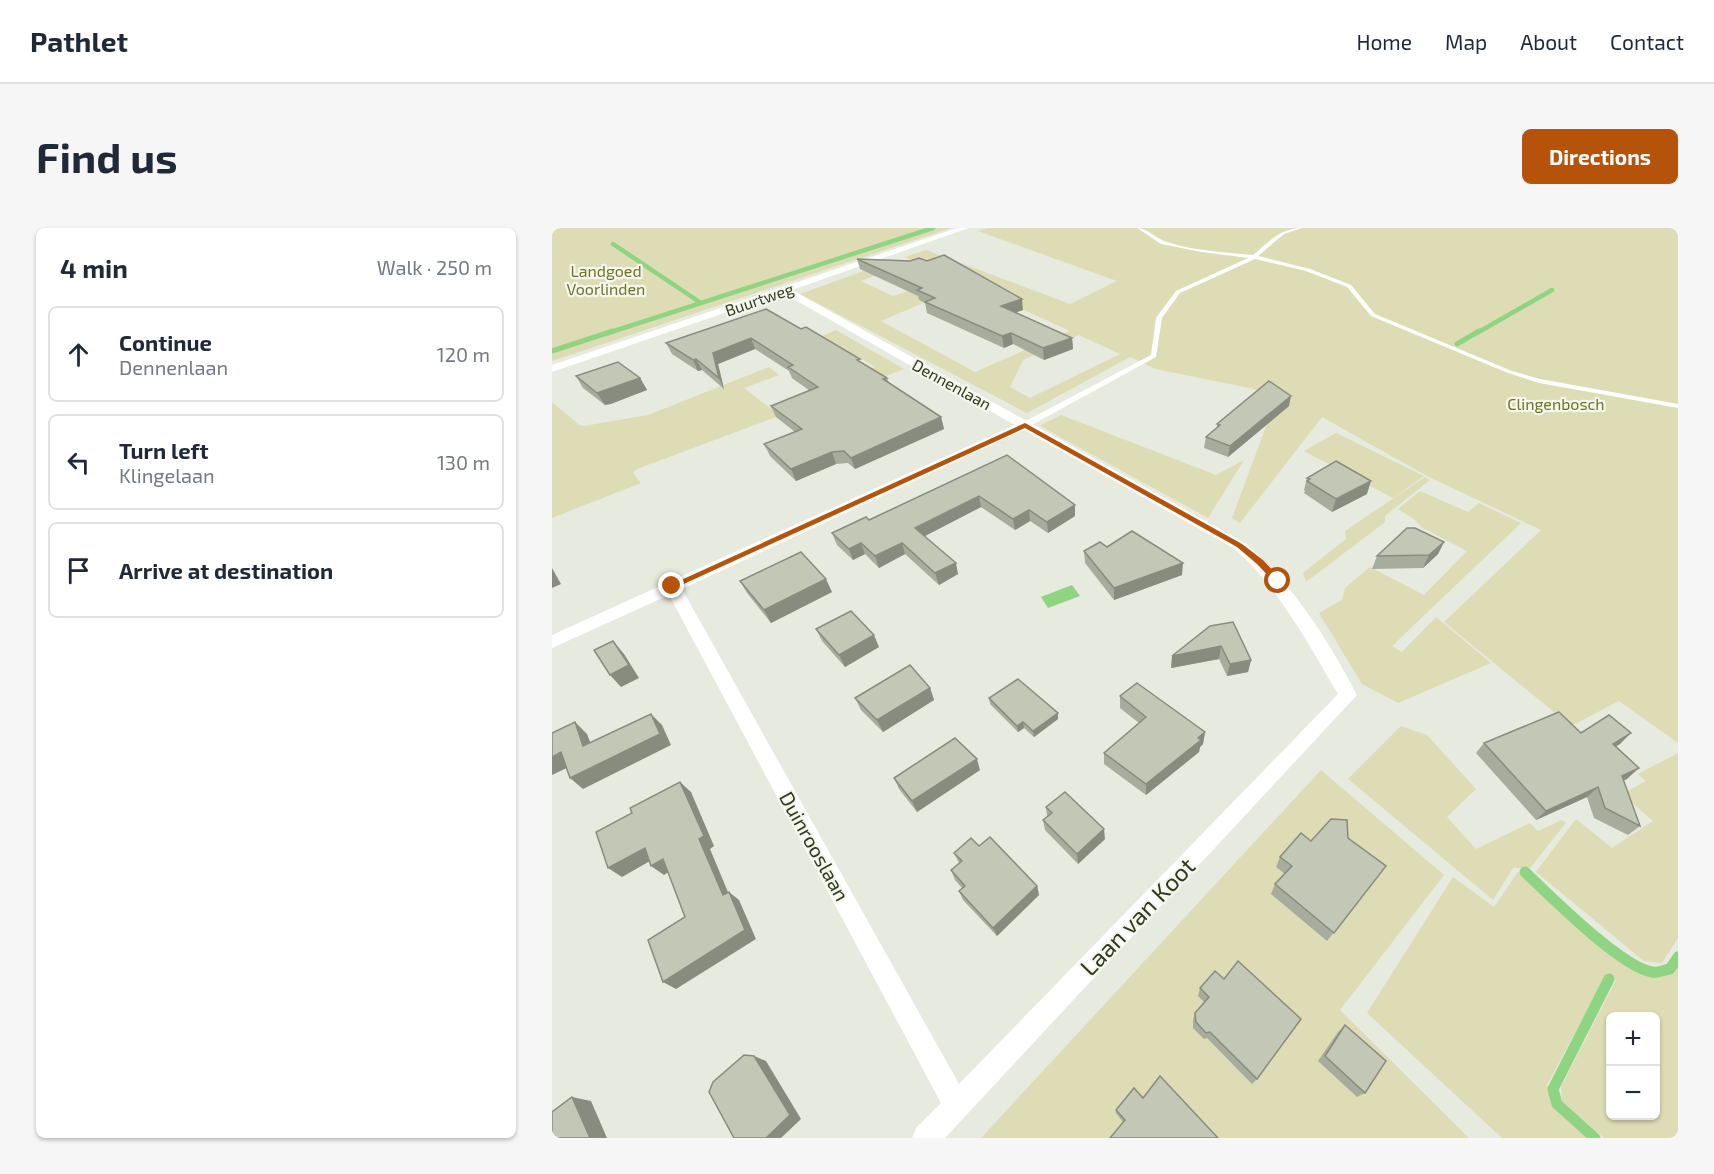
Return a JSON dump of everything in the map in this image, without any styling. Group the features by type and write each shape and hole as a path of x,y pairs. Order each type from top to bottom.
{"street":[{"name":"Buurtweg","path":"552,369 965,228"},
{"name":"Dennenlaan","path":"784,290 1240,546 1278,581 1348,695"},
{"path":"552,642 1025,425"},
{"name":"Duinrooslaan","path":"672,586 957,1106"},
{"name":"Laan van Koot","path":"926,1138 1348,695"}],"lane":[{"path":"1139,228 1163,243 1202,251 1254,257 1308,270 1349,285 1373,315 1510,372 1539,381 1678,406"},
{"path":"1025,425 1154,356 1159,318 1178,292 1254,257 1281,232 1300,228"}],"green space":[{"name":"Landgoed Voorlinden","path":"552,228 951,228 552,361"},
{"name":"Clingenbosch","path":"988,228 1678,228 1678,743 1619,701 1571,726 1444,622 1541,530 1429,477 1322,417 1240,523 1232,518 1278,394 1156,369 1130,357 1027,413 800,294 883,264 893,268 861,281 893,296 947,277 905,257 926,250 1070,304 1117,281 978,231","holes":["968,285 1068,330 1069,331 975,372 881,321 923,303 918,300","1079,335 1120,354 1030,398 1010,387 1023,360"]},
{"path":"836,330 904,369 637,469 633,473 641,483 552,518 552,402 579,425 584,426 648,415 769,367 779,375 744,388 770,408 875,367 822,336"},
{"path":"1061,415 1216,475 1244,460 1208,518 1040,426"},
{"path":"1336,433 1424,476 1393,498 1304,451"},
{"path":"1425,477 1430,480 1385,516 1385,522 1306,582 1303,573 1346,539 1345,531"},
{"path":"1420,491 1468,512 1479,503 1521,523 1392,646 1402,652 1436,617 1491,663 1398,703 1362,684 1319,613 1342,600 1345,588 1370,567 1424,595 1467,551 1421,527 1414,519 1398,509"},
{"path":"1401,726 1427,735 1476,789 1447,817 1476,849 1530,823 1538,831 1562,820 1566,823 1530,868 1513,868 1493,900 1348,779"},
{"path":"1678,753 1678,938 1662,963 1644,961 1536,872 1576,819 1612,848 1653,821 1622,794 1646,781 1638,774"},
{"path":"1321,770 1444,875 1340,1010 1469,1138 981,1138"},
{"path":"1518,872 1628,962 1651,976 1674,973 1678,966 1678,1138 1604,1138 1562,1101 1561,1087 1616,980 1607,973 1547,1085 1553,1106 1588,1138 1502,1138 1367,1013 1453,877 1494,907"}],"shaded area":[{"path":"1072,585 1080,596 1048,608 1041,597"}],"building":[{"path":"944,255 1022,299 1001,306 1072,338 1043,348 1011,333 1002,336 925,302 935,298 917,290 922,288 857,259 910,261 919,258 927,261"},
{"path":"766,309 801,329 806,327 860,359 857,360 887,378 883,379 941,417 851,458 844,451 832,452 791,469 764,444 802,429 771,406 818,387 788,367 793,365 751,338 713,353 719,378 696,359 693,360 666,343"},
{"path":"618,362 640,378 597,393 576,376"},
{"path":"1269,381 1291,396 1230,446 1206,437 1220,425 1217,424"},
{"path":"1007,455 1075,505 1047,522 1029,510 1013,519 979,496 915,528 956,563 935,573 902,543 875,556 861,543 849,549 832,533 866,517 869,520"},
{"path":"1336,461 1371,481 1336,499 1307,481 1310,479 1307,478"},
{"path":"1407,528 1415,528 1444,542 1429,555 1377,556"},
{"path":"1132,531 1183,563 1114,588 1084,551 1100,542 1107,547"},
{"path":"801,552 826,579 764,610 740,581"},
{"path":"851,611 874,635 839,655 816,629"},
{"path":"1233,622 1251,660 1230,664 1221,646 1172,656 1210,626"},
{"path":"613,641 629,665 610,675 594,650"},
{"path":"910,665 930,688 877,720 855,698"},
{"path":"1018,679 1058,713 1033,731 1023,722 1017,726 989,698"},
{"path":"1137,683 1205,732 1198,738 1201,740 1146,784 1104,753 1146,717 1120,696"},
{"path":"1559,712 1581,733 1609,715 1631,733 1613,744 1639,768 1622,776 1640,826 1605,808 1598,787 1546,811 1484,743"},
{"path":"651,714 660,734 570,778 561,752 552,757 552,733 575,722 583,746"},
{"path":"955,738 977,759 912,801 894,778"},
{"path":"680,782 704,836 699,839 723,895 729,892 745,930 663,982 648,940 685,917 663,859 651,866 645,848 608,868 596,832 632,813 630,808"},
{"path":"1065,792 1104,829 1077,854 1043,820 1052,813 1046,807"},
{"path":"1331,819 1347,820 1348,838 1386,866 1334,933 1275,884 1292,866 1280,857 1301,833 1311,841"},
{"path":"990,837 1037,886 993,928 959,891 965,886 951,870 962,861 954,853 971,838 979,846"},
{"path":"1238,961 1301,1019 1257,1079 1210,1032 1206,1033 1196,1022 1195,1013 1209,997 1200,988 1215,971 1224,979"},
{"path":"1345,1025 1386,1061 1365,1093 1325,1056"},
{"path":"744,1055 754,1056 790,1115 766,1138 734,1138 709,1092 713,1082"},
{"path":"1160,1076 1218,1138 1110,1138 1125,1120 1116,1110 1134,1088 1143,1098"},
{"path":"572,1097 590,1138 552,1138 552,1112"}],"waterway":[{"path":"701,303 933,228"},
{"path":"613,244 701,303"},
{"path":"1477,333 1552,290"},
{"path":"608,333 701,303"},
{"path":"552,351 613,331"},
{"path":"1457,344 1479,331"},
{"path":"1525,872 1586,929 1622,958 1654,972 1670,969 1678,957"},
{"path":"1595,1138 1557,1104 1553,1089 1609,979"}],"route":[{"path":"672,586 1025,425 1240,546 1278,581"}]}
